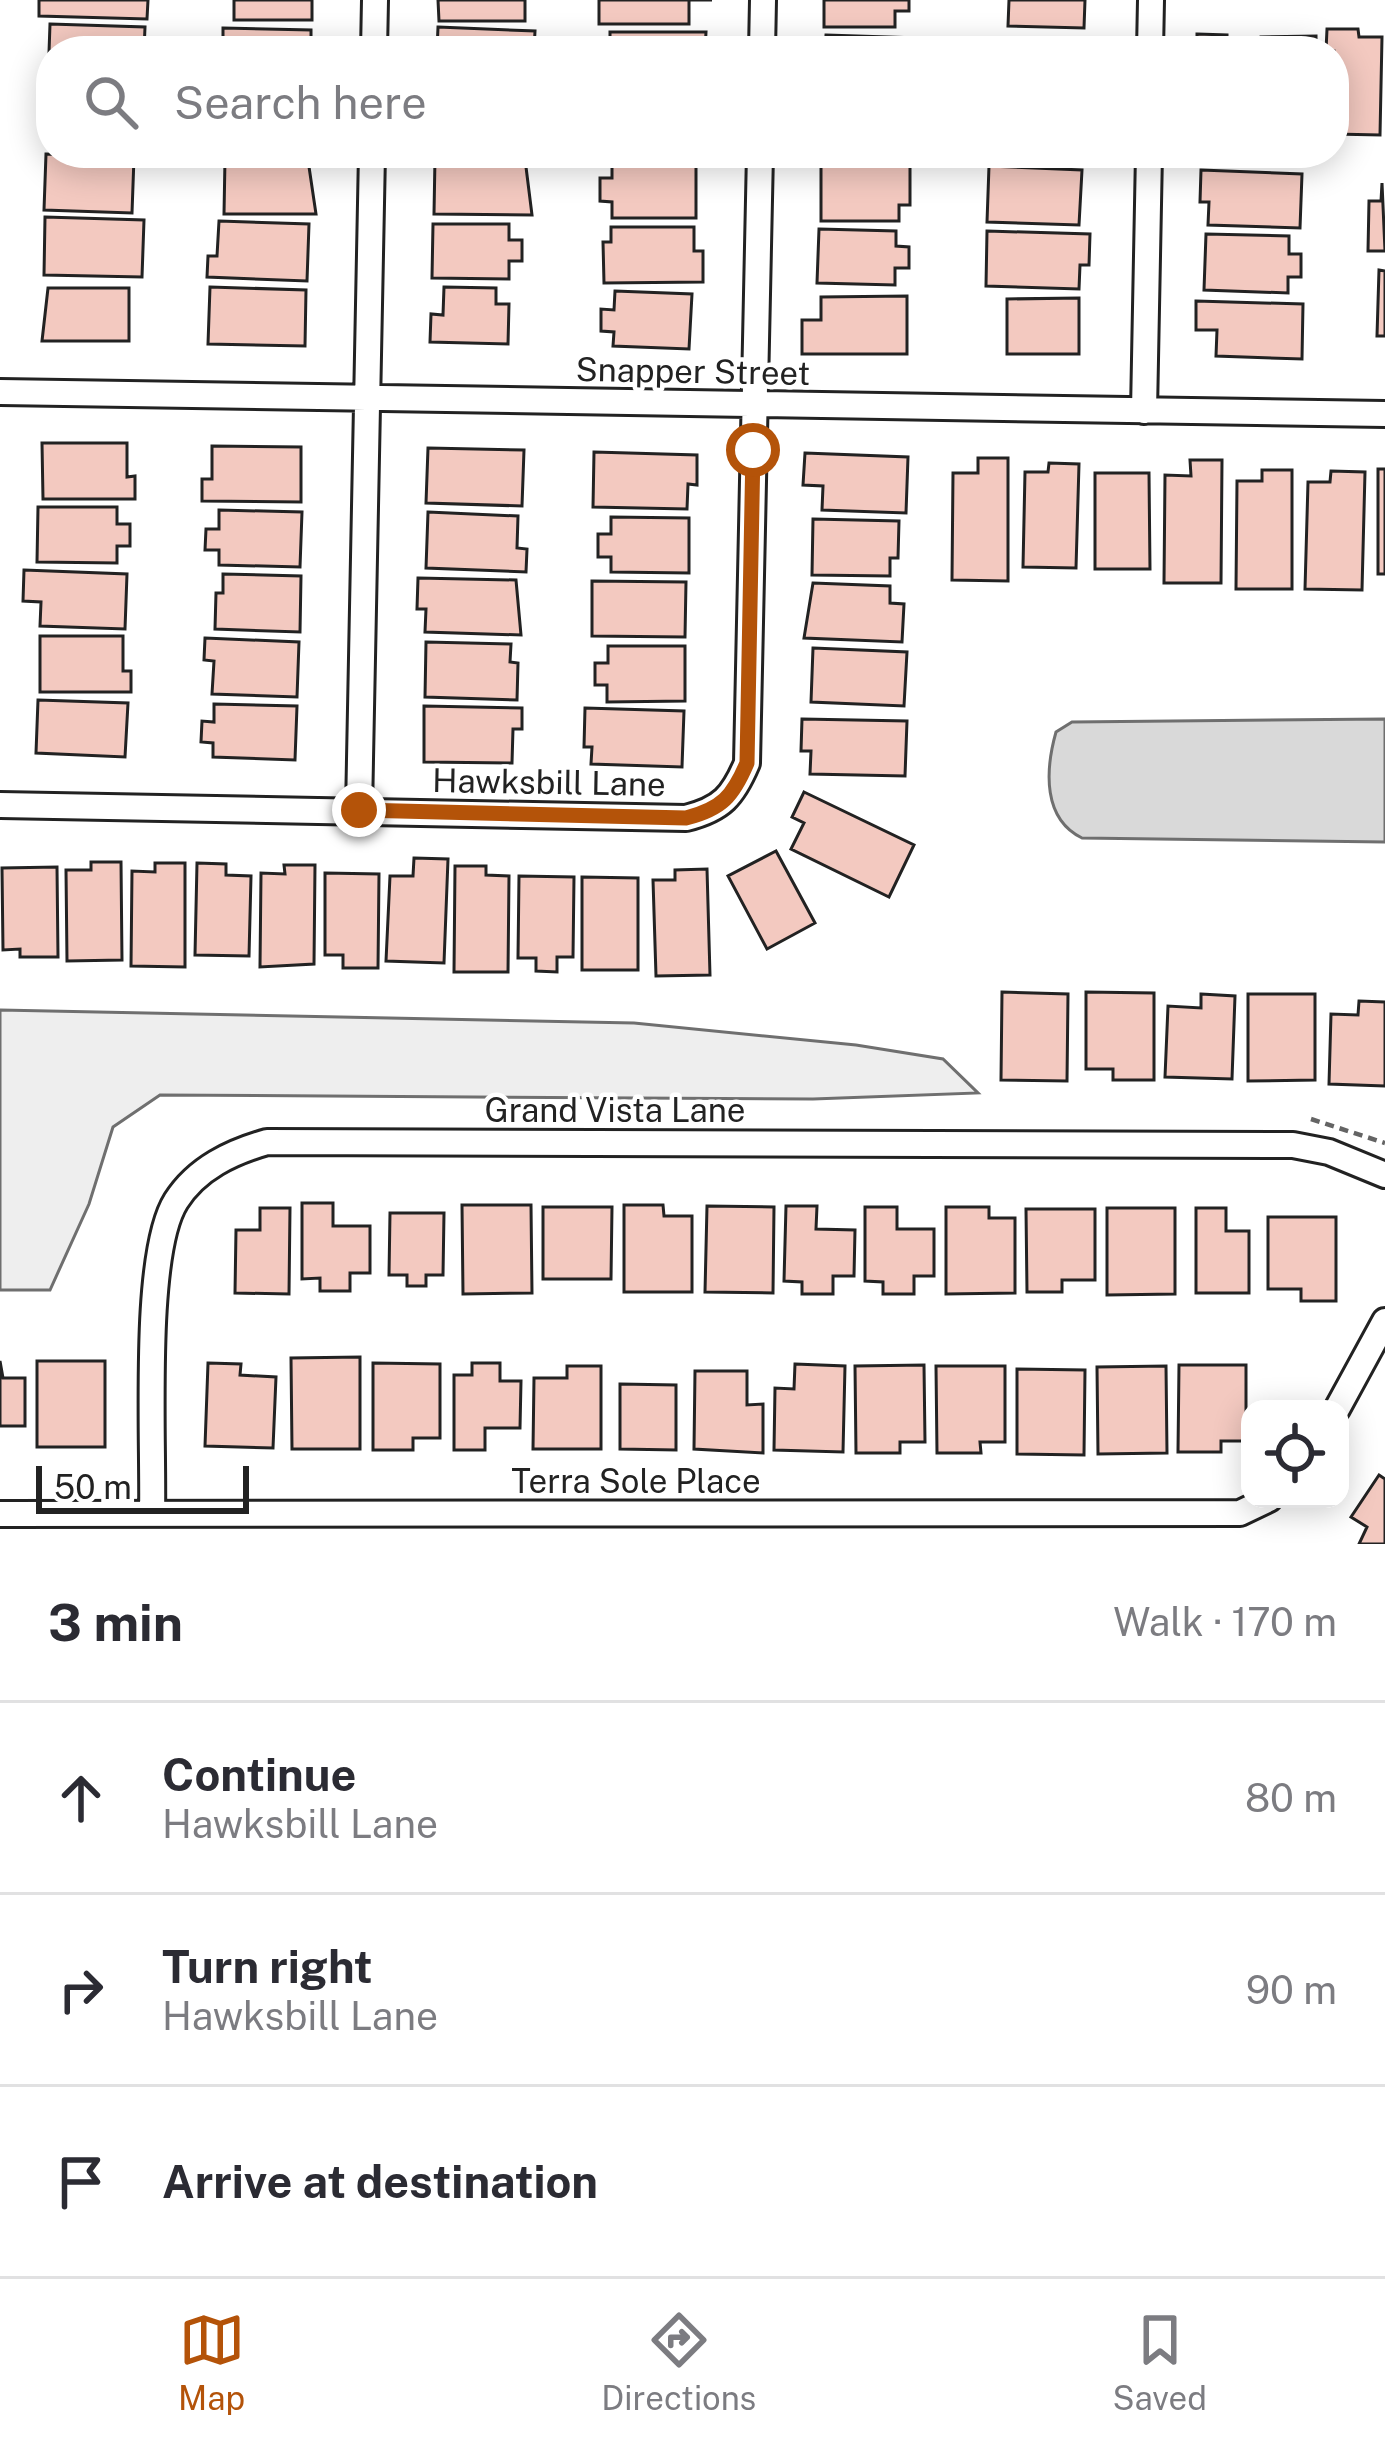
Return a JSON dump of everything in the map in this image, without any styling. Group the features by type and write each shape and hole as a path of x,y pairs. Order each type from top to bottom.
{"street":[{"path":"374,36 375,0"},
{"path":"762,36 763,0"},
{"path":"1150,36 1151,0"},
{"path":"359,810 372,168"},
{"name":"Hawksbill Lane","path":"0,806 686,818 713,811 733,796 747,763 760,168"},
{"path":"1144,411 1148,168"},
{"name":"Snapper Street","path":"0,392 1385,414"},
{"name":"Grand Vista Lane","path":"152,1514 158,1256 175,1202 202,1173 234,1151 267,1142 1294,1145 1329,1151 1385,1174"},
{"path":"1342,1400 1385,1321"},
{"name":"Terra Sole Place","path":"0,1514 1240,1513 1250,1508"}],"shaded area":[{"path":"1385,719 1385,842 1082,838 1060,819 1050,792 1056,732 1072,722"},
{"path":"0,1010 634,1023 856,1045 943,1059 978,1093 813,1099 160,1095 113,1127 89,1204 50,1290 0,1290"}],"building":[{"path":"39,0 148,0 147,19 39,16"},
{"path":"234,0 312,0 312,20 234,20"},
{"path":"438,0 525,0 525,21 439,21"},
{"path":"599,0 689,0 689,24 599,24"},
{"path":"824,0 909,0 909,11 895,11 895,27 824,27"},
{"path":"1009,0 1085,0 1084,28 1008,26"},
{"path":"50,24 145,27 145,36 50,36"},
{"path":"438,27 535,31 535,36 438,36"},
{"path":"223,28 311,30 311,36 223,36"},
{"path":"1327,29 1358,29 1359,37 1382,37 1380,135 1349,134 1349,36 1327,36"},
{"path":"610,32 706,32 706,36 610,36"},
{"path":"46,168 134,168 132,213 44,210"},
{"path":"225,168 309,168 316,214 224,214"},
{"path":"435,168 526,168 532,215 434,214"},
{"path":"612,168 696,168 696,218 612,218 612,202 600,201 600,178 612,178"},
{"path":"821,168 910,168 910,205 899,205 899,221 821,221"},
{"path":"989,168 1082,170 1079,225 987,222"},
{"path":"1201,170 1302,174 1300,228 1208,225 1209,202 1200,202"},
{"path":"1382,183 1385,251 1368,251 1369,201 1381,201"},
{"path":"45,217 144,220 142,277 44,275"},
{"path":"219,221 309,224 307,281 207,277 208,256 217,256"},
{"path":"433,224 509,224 509,240 522,240 522,261 509,261 509,279 432,278"},
{"path":"611,227 694,227 694,251 703,251 703,282 604,283 603,242 611,242"},
{"path":"819,229 896,231 896,246 909,247 909,268 895,268 895,285 817,283"},
{"path":"987,231 1090,234 1089,265 1080,265 1079,289 986,286"},
{"path":"1206,234 1289,236 1289,254 1301,254 1301,277 1288,277 1288,293 1204,290"},
{"path":"1379,270 1385,271 1385,336 1377,336"},
{"path":"210,287 306,290 305,346 208,344"},
{"path":"444,287 496,288 496,304 509,304 508,344 430,342 431,314 443,315"},
{"path":"48,288 129,288 129,341 42,341"},
{"path":"615,291 692,294 689,349 613,346 614,332 601,331 601,309 614,310"},
{"path":"907,296 907,354 802,354 802,320 821,320 821,297"},
{"path":"1079,298 1079,354 1007,354 1007,299"},
{"path":"1196,301 1303,304 1302,359 1216,356 1217,330 1196,330"},
{"path":"42,443 127,443 127,477 135,476 135,499 43,499"},
{"path":"212,446 301,447 301,502 202,501 202,479 212,479"},
{"path":"428,448 524,450 522,506 426,503"},
{"path":"594,452 697,455 697,485 688,484 687,509 593,507"},
{"path":"805,453 908,457 906,513 822,510 823,486 803,485"},
{"path":"978,458 1008,458 1008,581 952,580 953,473 978,473"},
{"path":"1190,460 1222,460 1221,583 1164,583 1165,475 1191,476"},
{"path":"1049,463 1079,464 1076,568 1023,567 1025,472 1048,472"},
{"path":"1378,469 1385,469 1385,574 1378,574"},
{"path":"1262,470 1292,470 1292,589 1236,589 1237,481 1262,481"},
{"path":"1331,471 1365,472 1362,590 1305,589 1308,482 1330,482"},
{"path":"1095,473 1149,473 1150,569 1095,569"},
{"path":"38,507 117,507 117,524 130,524 130,546 117,546 117,563 37,562"},
{"path":"219,510 302,512 300,567 219,565 219,550 205,550 206,529 219,529"},
{"path":"428,512 518,516 517,548 527,549 526,572 426,568"},
{"path":"611,517 689,518 689,573 611,572 611,557 598,557 598,534 611,534"},
{"path":"813,519 899,521 898,558 890,558 890,576 812,575"},
{"path":"24,570 127,574 125,629 40,626 41,602 23,601"},
{"path":"223,574 301,576 300,632 215,629 216,593 223,593"},
{"path":"418,578 516,580 521,635 425,632 426,609 417,609"},
{"path":"592,581 686,582 685,637 592,636"},
{"path":"813,583 890,586 890,603 904,604 902,642 804,638"},
{"path":"40,636 123,636 123,671 131,671 131,692 40,692"},
{"path":"205,638 299,642 297,697 212,694 214,661 204,660"},
{"path":"426,642 511,644 510,662 518,663 517,700 425,697"},
{"path":"608,646 685,646 685,701 607,702 607,685 595,685 595,663 608,663"},
{"path":"813,648 907,652 904,706 811,702"},
{"path":"38,700 128,703 125,757 36,753"},
{"path":"214,704 297,706 295,760 213,757 213,743 201,742 202,721 214,722"},
{"path":"424,706 522,708 522,729 513,729 512,763 424,762"},
{"path":"585,708 684,711 682,767 591,764 592,747 584,747"},
{"path":"802,719 907,721 905,776 810,774 811,751 801,751"},
{"path":"804,792 914,845 889,897 791,849 804,823 792,817"},
{"path":"776,851 815,923 767,949 728,876"},
{"path":"414,858 448,859 444,963 386,961 390,876 413,876"},
{"path":"91,862 121,862 122,960 67,961 66,870 91,870"},
{"path":"155,863 185,863 185,967 131,966 132,871 155,872"},
{"path":"197,863 226,864 226,875 251,876 249,956 195,955"},
{"path":"284,865 315,865 314,964 260,967 261,873 285,874"},
{"path":"455,866 486,866 486,875 509,876 508,972 454,972"},
{"path":"57,867 58,957 20,957 20,949 3,950 2,868"},
{"path":"707,869 710,975 656,976 653,880 675,880 675,870"},
{"path":"325,873 379,874 378,968 343,968 343,955 325,955"},
{"path":"519,876 574,877 573,957 557,957 557,972 536,971 536,958 518,958"},
{"path":"582,877 638,878 638,970 582,970"},
{"path":"1002,992 1068,994 1067,1081 1001,1080"},
{"path":"1086,992 1154,993 1154,1080 1113,1080 1113,1069 1086,1069"},
{"path":"1201,994 1235,996 1232,1079 1165,1077 1168,1006 1201,1008"},
{"path":"1248,994 1315,994 1315,1080 1248,1081"},
{"path":"1359,1001 1385,1002 1385,1086 1329,1084 1331,1014 1358,1015"},
{"path":"302,1203 333,1203 333,1226 370,1226 370,1273 350,1273 350,1291 320,1291 320,1278 302,1279"},
{"path":"462,1205 531,1205 532,1293 463,1294"},
{"path":"624,1205 663,1205 664,1216 692,1216 692,1292 624,1292"},
{"path":"707,1206 774,1207 773,1293 705,1292"},
{"path":"786,1206 817,1206 816,1229 855,1230 854,1276 833,1276 833,1294 802,1294 802,1282 784,1281"},
{"path":"543,1207 612,1207 611,1279 543,1279"},
{"path":"865,1207 897,1207 897,1229 934,1229 934,1276 914,1276 914,1294 883,1294 883,1282 865,1281"},
{"path":"946,1207 989,1207 989,1218 1015,1218 1015,1293 946,1294"},
{"path":"260,1208 290,1208 289,1294 235,1293 236,1230 260,1230"},
{"path":"1107,1208 1175,1208 1175,1294 1107,1295"},
{"path":"1196,1208 1226,1208 1226,1231 1249,1231 1249,1293 1196,1293"},
{"path":"1026,1209 1095,1209 1095,1280 1062,1280 1062,1292 1027,1292"},
{"path":"390,1213 444,1213 443,1275 426,1275 426,1286 407,1286 407,1275 389,1275"},
{"path":"1268,1217 1336,1217 1336,1301 1301,1301 1301,1289 1268,1289"},
{"path":"360,1357 360,1449 292,1449 291,1358"},
{"path":"0,1361 3,1378 25,1378 25,1426 0,1426"},
{"path":"37,1361 105,1361 105,1447 37,1447"},
{"path":"208,1363 241,1364 240,1375 276,1377 273,1448 205,1446"},
{"path":"373,1363 440,1364 440,1438 413,1438 413,1450 373,1450"},
{"path":"472,1363 500,1363 500,1381 521,1381 520,1428 485,1428 485,1450 454,1450 454,1375 472,1375"},
{"path":"795,1364 845,1366 843,1452 774,1450 775,1388 794,1389"},
{"path":"924,1365 925,1442 900,1442 900,1453 856,1453 855,1366"},
{"path":"1179,1365 1246,1365 1241,1441 1221,1441 1221,1452 1178,1452"},
{"path":"567,1366 601,1366 601,1449 533,1449 534,1378 567,1378"},
{"path":"936,1366 1005,1366 1005,1442 980,1442 981,1453 937,1453"},
{"path":"1166,1366 1167,1453 1098,1454 1097,1367"},
{"path":"1017,1369 1085,1370 1084,1455 1017,1454"},
{"path":"695,1371 747,1371 747,1405 763,1404 763,1453 694,1449"},
{"path":"620,1384 676,1385 676,1450 620,1449"},
{"path":"1379,1475 1385,1479 1385,1544 1359,1544 1367,1527 1351,1517"}],"route":[{"path":"359,810 686,818 713,811 733,796 747,763 753,450"}]}
